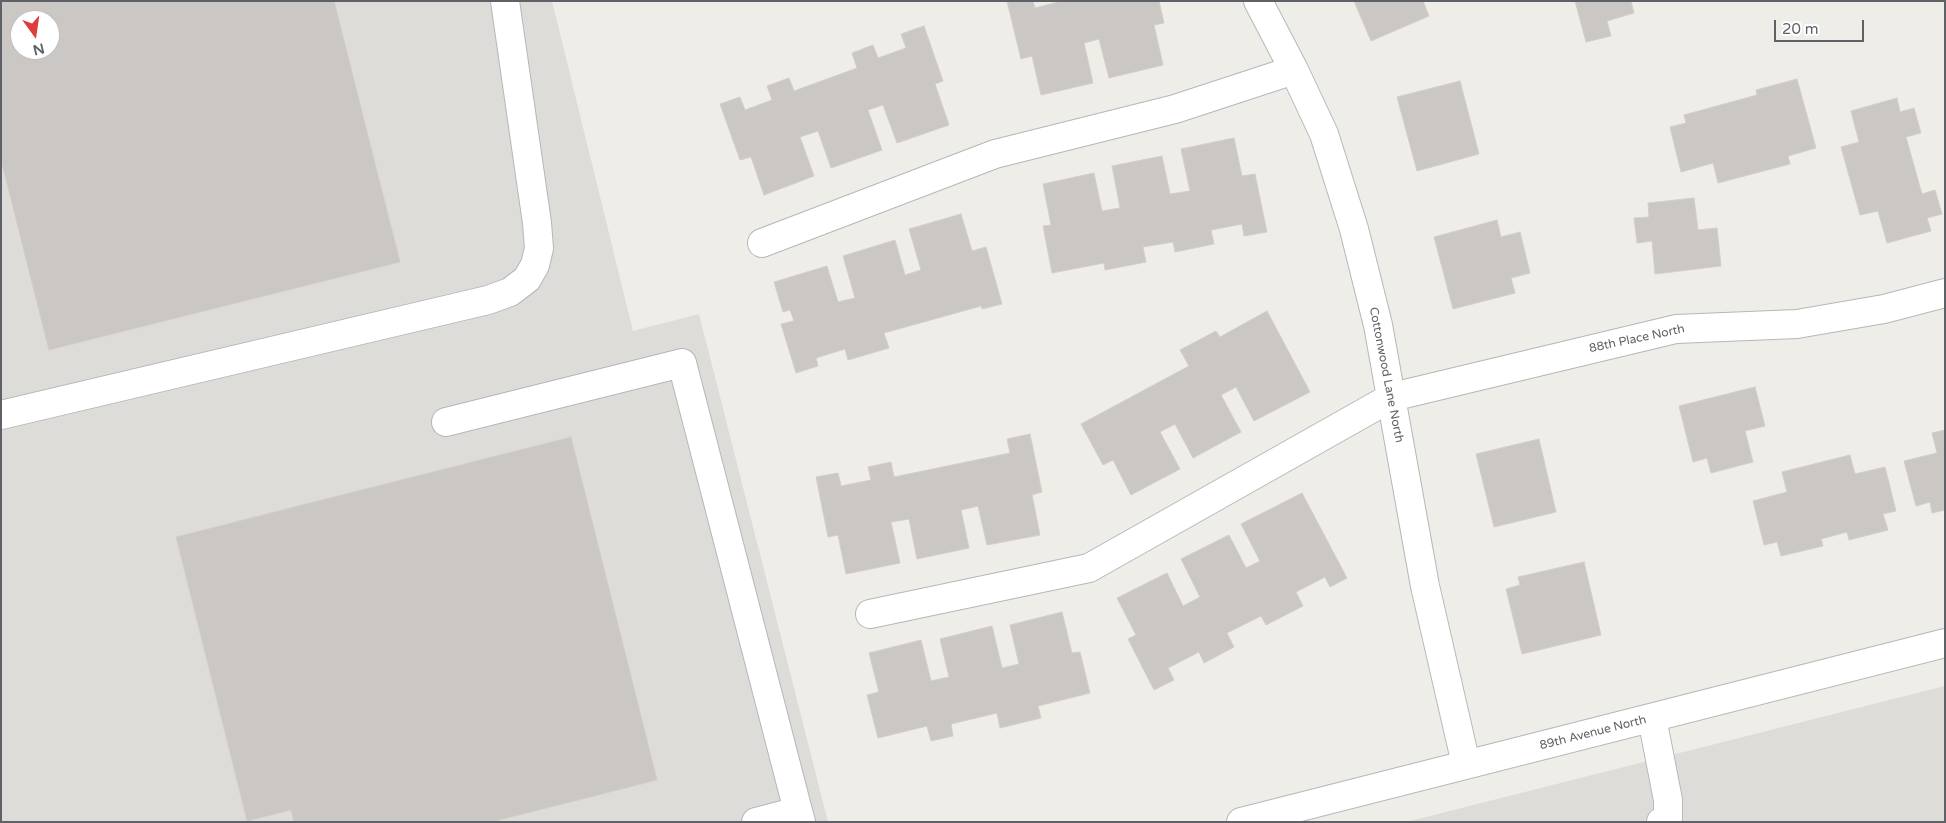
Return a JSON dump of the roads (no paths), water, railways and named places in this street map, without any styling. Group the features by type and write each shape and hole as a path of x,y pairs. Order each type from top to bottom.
{"street":[{"path":"1,414 488,300 510,292 527,279 535,265 539,248 537,223 504,1"},
{"name":"Cottonwood Lane North","path":"1258,1 1294,70 1324,134 1354,228 1378,326 1392,396 1425,586 1466,764"},
{"path":"762,243 995,154 1175,109 1294,70"},
{"name":"88th Place North","path":"870,614 1089,568 1392,396 1676,329 1797,324 1884,309 1945,293"},
{"path":"446,422 682,364 800,816 756,822"},
{"name":"89th Avenue North","path":"1241,822 1945,644"},
{"path":"1652,718 1668,800 1668,818 1661,822"}]}
